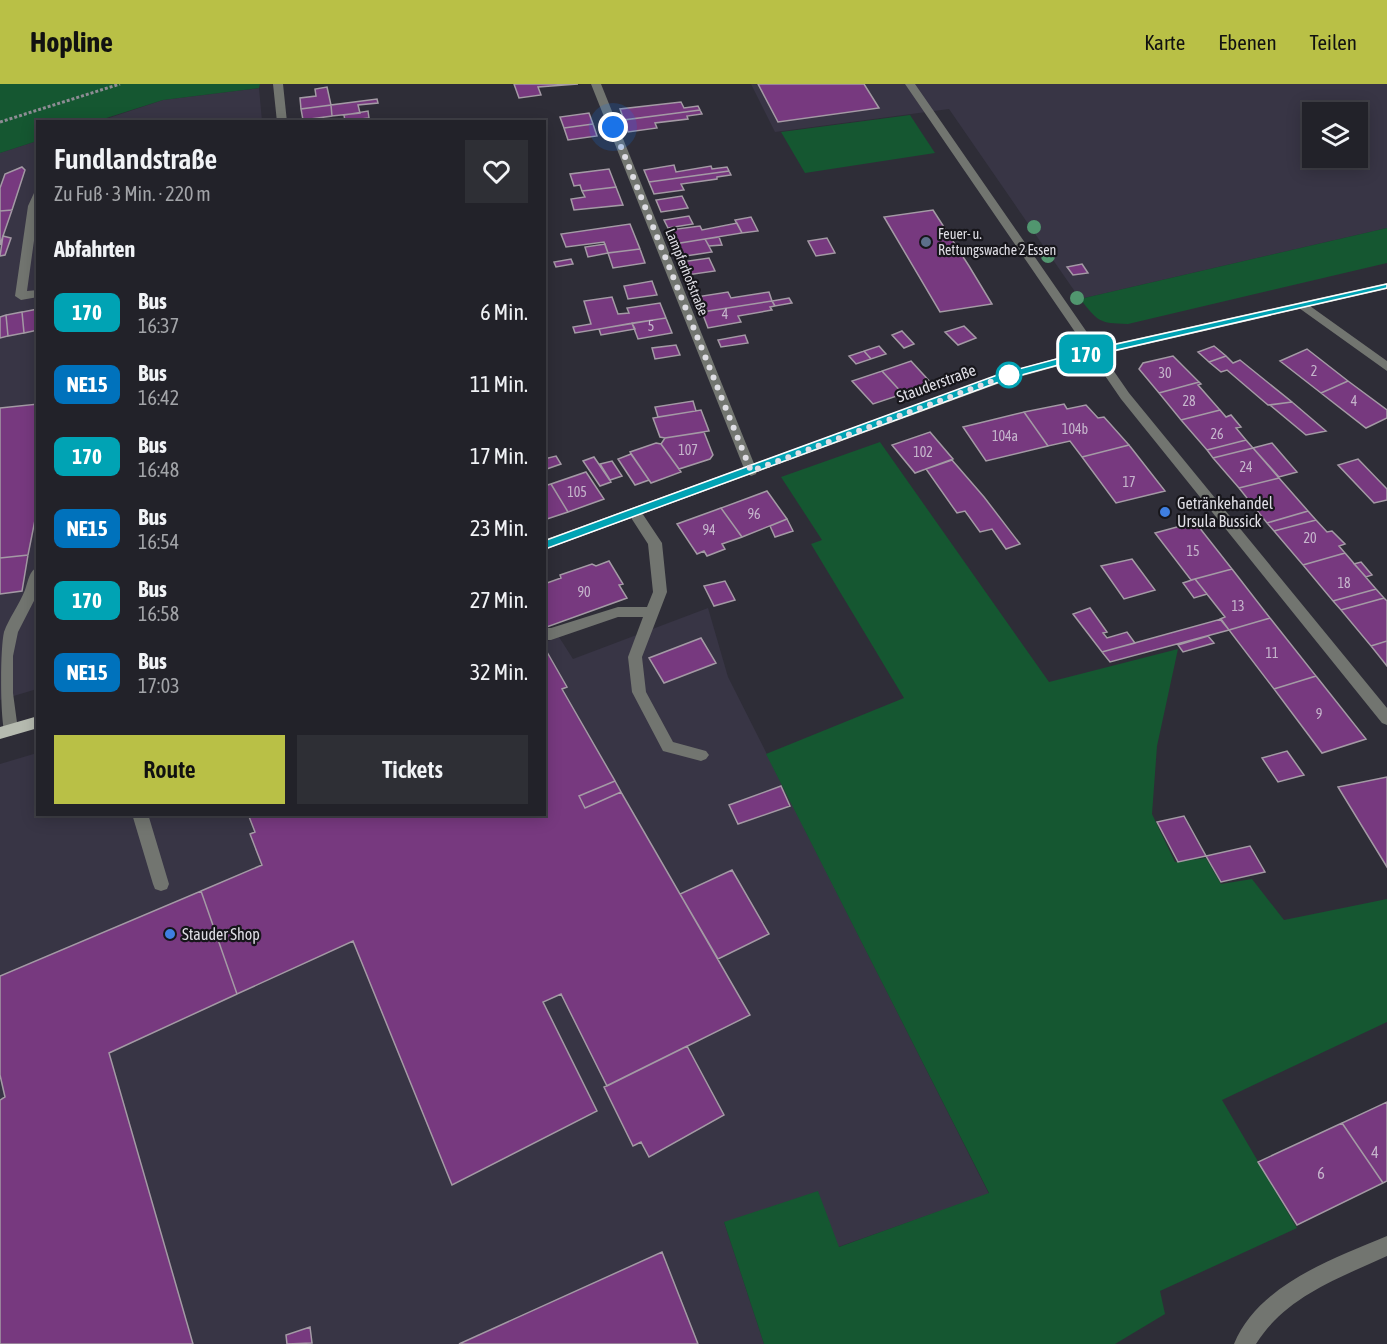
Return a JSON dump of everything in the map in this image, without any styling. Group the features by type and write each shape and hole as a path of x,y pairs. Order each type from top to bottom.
{"main road":[{"name":"Stauderstraße","path":"546,544 1004,377 1094,352 1387,286"},
{"path":"5,731 36,723"}],"street":[{"path":"278,84 282,120"},
{"name":"Lampferhofstraße","path":"596,84 751,471"},
{"path":"910,84 1125,396 1387,719"},
{"path":"36,199 33,206 21,296 36,293"},
{"path":"1303,305 1387,368"},
{"path":"635,513 655,543 660,592 635,657 639,692 668,747 701,754"},
{"path":"5,731 4,695 7,648 17,620 28,603 36,578"},
{"path":"546,634 618,612 652,612"},
{"path":"0,621 17,620"},
{"path":"141,816 161,884"},
{"path":"1244,1344 1265,1315 1290,1295 1387,1246"}],"path":[{"path":"0,122 120,84"}],"shaded area":[{"path":"751,84 1387,84 1387,228 1080,299 949,109 775,132"},
{"path":"259,88 262,120 103,120 163,100"},
{"path":"36,141 36,689 0,700 0,153"},
{"path":"708,608 728,677 989,1194 838,1247 724,1222 764,1344 0,1344 0,764 36,753 36,816 546,816 546,642 559,637 573,659"}],"green space":[{"path":"0,84 260,84 259,88 163,100 100,120 36,120 36,141 0,153"},
{"path":"910,115 935,153 805,173 781,132"},
{"path":"1387,228 1387,263 1128,324 1100,320 1080,299"},
{"path":"880,442 1049,682 1178,649 1157,746 1152,814 1175,862 1206,858 1221,884 1252,879 1284,920 1387,899 1387,1022 1222,1100 1297,1228 1160,1291 1165,1314 1115,1344 764,1344 724,1222 818,1191 839,1247 989,1193 766,754 904,698 811,544 822,540 781,477"}],"building":[{"path":"514,84 578,84 538,87 541,95 519,98"},
{"path":"758,84 864,84 879,108 778,122"},
{"path":"327,87 331,105 301,109 300,98 316,96 315,89"},
{"path":"377,99 378,103 358,105 360,113 332,116 331,105"},
{"path":"681,102 684,108 698,106 700,110 624,120 620,109"},
{"path":"331,105 332,116 303,120 301,109"},
{"path":"700,110 702,114 687,116 688,119 655,123 657,128 628,132 624,120"},
{"path":"368,111 369,118 345,120 344,115"},
{"path":"589,113 593,124 564,128 560,117"},
{"path":"593,124 597,136 568,140 564,128"},
{"path":"674,165 676,172 711,166 712,169 727,167 729,171 649,182 644,170"},
{"path":"22,167 25,170 12,210 0,211 0,188 5,174"},
{"path":"609,169 616,187 582,191 580,185 574,186 570,174"},
{"path":"729,171 731,175 717,177 717,179 681,184 684,190 654,194 649,182"},
{"path":"616,187 623,205 574,210 571,199 585,197 582,191"},
{"path":"682,196 688,208 661,212 656,200"},
{"path":"12,210 3,236 0,245 0,211"},
{"name":"Feuer- u. Rettungswache 2 Essen","path":"933,210 992,304 940,312 884,217"},
{"path":"689,216 693,224 668,228 664,220"},
{"path":"751,217 758,231 742,233 735,220"},
{"path":"737,223 742,233 674,244 669,230 700,226 702,230"},
{"path":"630,224 640,249 608,253 604,242 566,247 561,234"},
{"path":"3,236 11,238 5,255 0,256"},
{"path":"719,237 722,245 709,246 705,239"},
{"path":"827,238 835,253 816,256 808,241"},
{"path":"705,239 712,252 679,257 674,244"},
{"path":"605,244 608,253 588,257 585,247"},
{"path":"640,249 645,263 613,268 608,253"},
{"path":"709,258 715,271 687,275 681,262"},
{"path":"571,259 573,264 556,267 554,262"},
{"path":"1082,264 1088,273 1073,275 1067,267"},
{"path":"652,281 657,295 628,299 624,286"},
{"path":"728,292 731,298 769,292 772,301 702,312 696,297"},
{"path":"612,297 618,314 629,313 627,308 660,303 666,318 575,333 573,327 591,324 584,301"},
{"path":"789,298 792,303 775,306 772,301"},
{"path":"772,301 775,306 770,307 772,310 738,316 741,322 708,328 702,312"},
{"path":"36,309 36,330 24,333 22,312"},
{"path":"22,312 24,333 8,336 6,315"},
{"path":"6,315 8,336 0,338 0,317"},
{"path":"666,318 672,333 638,339 632,323"},
{"path":"632,323 635,329 601,335 599,329"},
{"path":"964,326 976,338 958,345 945,332"},
{"path":"902,331 914,344 904,348 892,335"},
{"path":"745,335 748,343 721,347 718,340"},
{"path":"676,345 680,355 655,359 652,348"},
{"path":"879,346 886,354 871,359 864,351"},
{"path":"1214,346 1226,356 1209,362 1198,352"},
{"path":"1307,349 1348,381 1321,393 1280,361"},
{"path":"864,351 871,359 856,364 849,356"},
{"path":"1173,356 1199,382 1159,393 1139,369 1143,363"},
{"path":"1226,356 1233,363 1240,360 1292,402 1268,405 1227,370 1221,372 1209,362"},
{"path":"911,361 932,384 903,394 882,371"},
{"path":"882,371 903,394 873,404 852,381"},
{"path":"1348,381 1387,410 1387,418 1366,428 1321,393"},
{"path":"1199,382 1201,384 1198,385 1220,410 1181,420 1159,393"},
{"path":"693,401 696,411 658,417 655,407"},
{"path":"1292,402 1326,431 1306,435 1270,405"},
{"path":"36,404 36,515 28,555 0,558 0,408"},
{"path":"1064,404 1067,409 1086,405 1098,418 1104,417 1129,445 1082,457 1070,441 1048,446 1024,412"},
{"path":"701,410 709,431 660,437 653,418"},
{"path":"1220,410 1226,417 1231,415 1241,427 1236,428 1246,440 1207,450 1181,420"},
{"path":"1024,412 1048,446 986,461 963,427"},
{"path":"704,432 713,455 710,459 679,469 661,444 665,438"},
{"path":"930,432 953,459 915,473 892,445"},
{"path":"1246,440 1253,448 1213,458 1207,450"},
{"path":"656,443 661,444 681,472 651,483 630,452"},
{"path":"1272,443 1297,472 1279,477 1253,448"},
{"path":"1129,445 1165,491 1116,503 1082,457"},
{"path":"1253,448 1279,478 1239,488 1213,458"},
{"path":"631,454 649,480 635,485 618,459"},
{"path":"556,456 561,464 546,469 546,458"},
{"path":"594,457 611,482 600,486 583,461"},
{"path":"1358,459 1387,489 1387,500 1374,503 1338,465"},
{"path":"952,460 1020,544 1006,549 992,529 980,532 965,511 957,513 926,469"},
{"path":"612,461 622,476 610,480 600,464"},
{"path":"586,472 604,499 568,512 551,484"},
{"path":"1279,478 1308,511 1267,523 1239,488"},
{"path":"551,484 568,512 546,519 546,485"},
{"path":"767,491 787,519 742,537 721,508"},
{"path":"721,508 742,537 722,544 725,549 707,556 704,551 697,554 677,524"},
{"path":"1308,511 1316,520 1274,531 1267,523"},
{"path":"787,519 793,531 775,537 770,526"},
{"path":"1316,520 1327,532 1332,531 1345,544 1339,546 1345,553 1303,565 1274,531"},
{"path":"1195,522 1232,569 1191,580 1155,533"},
{"path":"1345,553 1376,589 1333,601 1303,565"},
{"path":"28,555 22,591 0,594 0,558"},
{"path":"1132,559 1155,590 1124,599 1101,566"},
{"path":"609,561 623,584 619,585 627,598 546,627 546,583 561,578 560,575 592,564 596,566"},
{"path":"1361,562 1372,575 1366,577 1354,564"},
{"path":"1232,569 1270,618 1229,630 1220,619 1225,617 1195,579"},
{"path":"1195,579 1207,594 1194,598 1183,583"},
{"path":"725,581 735,600 714,606 704,586"},
{"path":"1376,589 1384,598 1341,610 1333,601"},
{"path":"1384,598 1387,601 1387,641 1371,646 1341,610"},
{"path":"1090,608 1107,632 1103,633 1107,638 1127,632 1135,643 1102,652 1073,614"},
{"path":"1270,618 1316,676 1274,689 1229,630"},
{"path":"1221,619 1229,630 1110,662 1102,652"},
{"path":"1208,636 1214,643 1183,652 1178,645"},
{"path":"701,638 716,663 664,683 649,658"},
{"path":"1387,641 1387,666 1371,646"},
{"path":"546,652 567,687 562,689 615,781 579,796 585,808 621,792 750,1015 607,1086 561,994 543,1002 597,1111 452,1185 353,941 237,994 201,891 262,865 250,834 255,832 249,816 546,816"},
{"path":"1316,676 1366,739 1322,753 1274,689"},
{"path":"1287,751 1304,775 1278,782 1262,758"},
{"path":"1387,777 1387,867 1338,787"},
{"path":"615,781 621,792 585,808 579,796"},
{"path":"781,786 790,806 738,824 729,805"},
{"path":"1184,816 1206,856 1178,862 1157,822"},
{"path":"1250,846 1265,872 1221,882 1206,856"},
{"path":"732,870 769,934 718,959 680,894"},
{"path":"201,891 237,994 109,1053 193,1344 0,1344 0,1100 5,1097 0,1075 0,976"},
{"path":"687,1046 724,1115 649,1157 641,1142 633,1146 604,1087"},
{"path":"1387,1102 1387,1181 1383,1183 1342,1123"},
{"path":"1342,1123 1383,1183 1297,1225 1258,1162"},
{"path":"662,1252 698,1344 459,1344"},
{"path":"310,1327 312,1343 287,1344 286,1335"}],"bus line":[{"name":"170","path":"546,544 1004,377 1094,352 1387,286"}],"place":[{"name":"Feuer- u. Rettungswache 2 Essen","path":"926,242"},
{"name":"Getränkehandel Ursula Bussick","path":"1165,512"},
{"name":"Stauder Shop","path":"170,934"}],"route":[{"path":"613,127 751,471 1009,375"}]}
